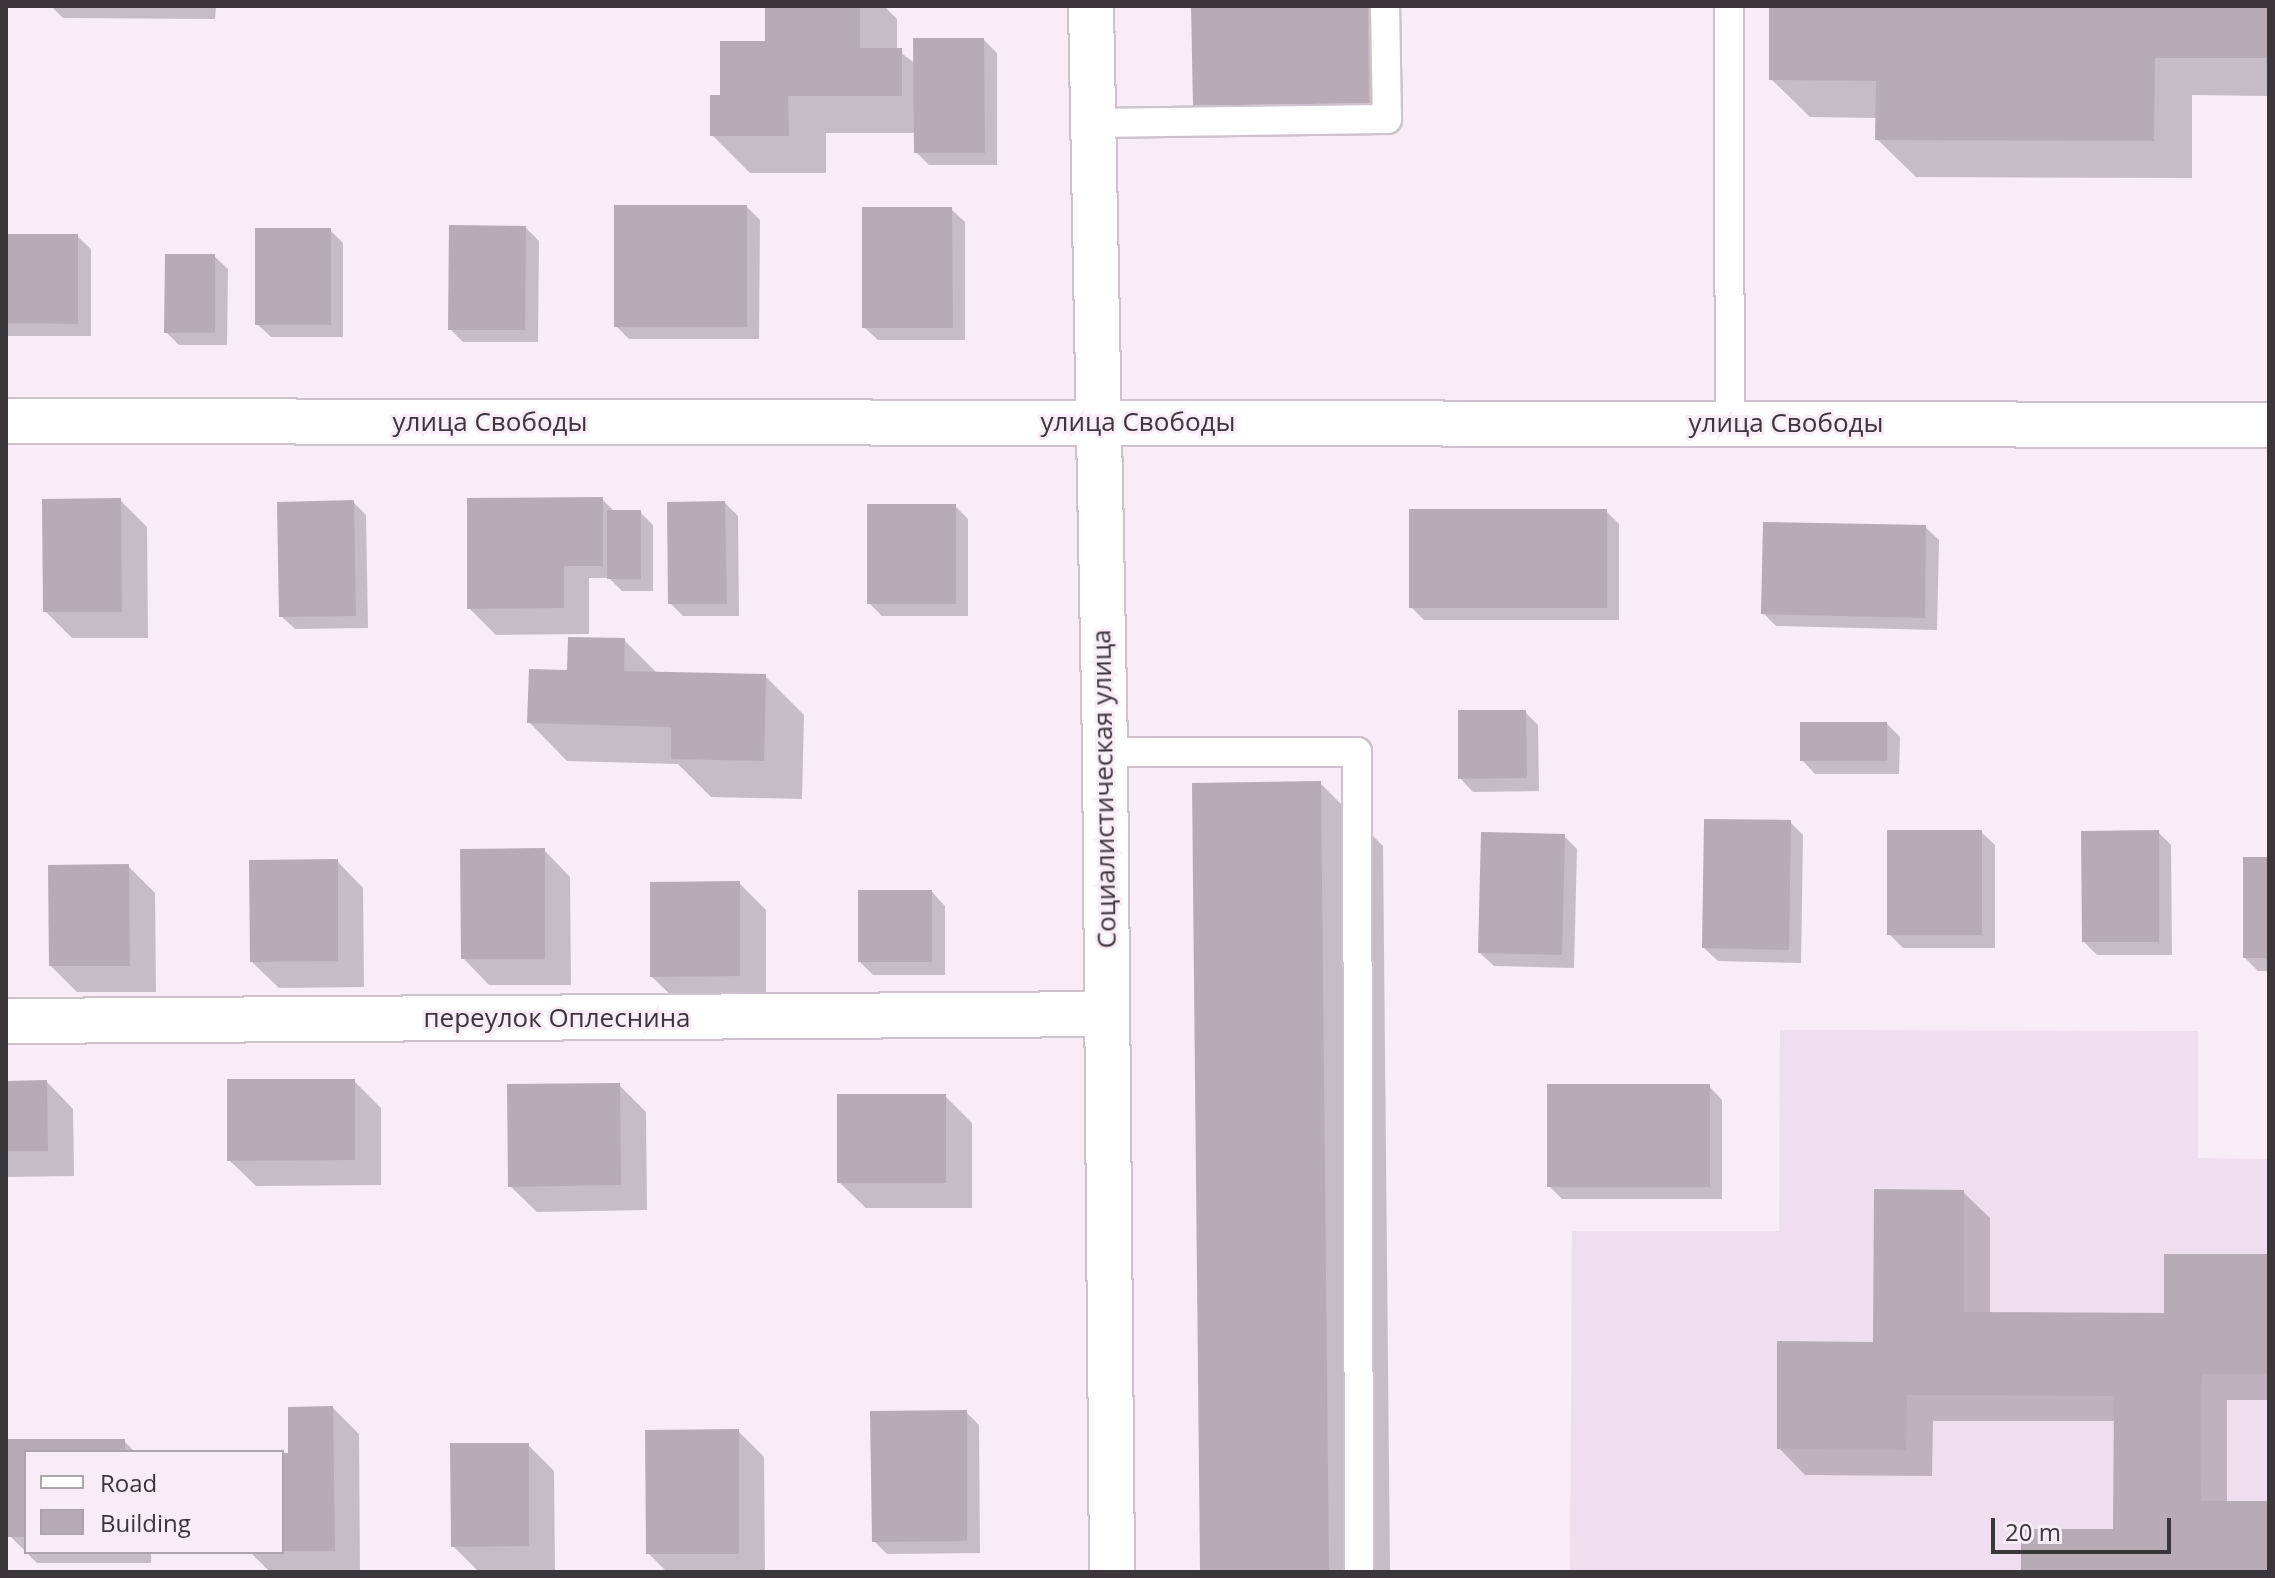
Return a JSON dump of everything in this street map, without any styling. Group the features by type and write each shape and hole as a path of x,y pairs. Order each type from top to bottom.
{"street":[{"name":"Социалистическая улица","path":"1091,6 1105,752 1112,1572"},
{"name":"улица Свободы","path":"6,421 2269,425"},
{"name":"переулок Оплеснина","path":"6,1021 1107,1014"}],"lane":[{"path":"1092,123 1387,119 1385,6"},
{"path":"1729,6 1730,423"},
{"path":"1105,752 1357,752 1359,1572"}],"shaded area":[{"path":"1780,1030 2198,1031 2198,1158 2269,1159 2269,1572 1570,1572 1572,1231 1779,1231"}],"building":[{"path":"765,6 860,6 860,48 902,48 902,96 788,96 789,136 710,136 710,95 720,95 720,41 765,41"},
{"path":"1191,6 1368,6 1369,104 1193,106"},
{"path":"1769,6 2269,6 2269,58 2155,58 2154,141 1875,140 1876,81 1769,80"},
{"path":"913,38 984,38 985,153 914,153"},
{"path":"614,205 747,205 747,327 614,327"},
{"path":"862,207 952,207 953,328 862,328"},
{"path":"449,225 526,226 525,330 448,330"},
{"path":"255,228 331,228 331,325 255,325"},
{"path":"6,234 78,234 78,324 6,323"},
{"path":"165,254 215,254 215,333 164,333"},
{"path":"603,497 603,566 564,566 564,608 467,609 467,498"},
{"path":"121,498 122,612 43,612 42,499"},
{"path":"354,500 356,616 279,617 277,502"},
{"path":"725,501 727,604 668,604 667,502"},
{"path":"867,504 956,504 956,604 867,604"},
{"path":"1409,509 1607,509 1607,608 1409,608"},
{"path":"607,510 641,510 641,579 607,579"},
{"path":"1763,522 1926,525 1925,618 1761,614"},
{"path":"568,637 625,638 624,671 766,674 764,761 671,759 671,727 527,723 529,669 567,670"},
{"path":"1458,710 1526,710 1527,778 1458,779"},
{"path":"1800,722 1887,722 1887,761 1800,761"},
{"path":"1321,781 1329,1572 1200,1572 1192,783"},
{"path":"1704,819 1791,820 1789,950 1702,948"},
{"path":"1887,830 1982,830 1982,935 1887,935"},
{"path":"2159,830 2159,942 2082,942 2081,831"},
{"path":"1481,832 1565,834 1562,955 1478,953"},
{"path":"545,848 545,959 461,959 460,849"},
{"path":"2243,857 2269,857 2269,958 2243,958"},
{"path":"338,859 338,961 250,962 249,860"},
{"path":"129,864 130,966 49,966 48,865"},
{"path":"740,881 740,976 650,977 650,882"},
{"path":"858,890 932,890 932,962 858,962"},
{"path":"227,1079 355,1079 355,1160 227,1161"},
{"path":"47,1080 48,1151 6,1151 6,1081"},
{"path":"620,1083 621,1185 508,1187 507,1084"},
{"path":"1547,1084 1710,1084 1710,1187 1547,1187"},
{"path":"837,1094 946,1094 946,1183 837,1183"},
{"path":"1874,1189 1964,1190 1964,1312 2164,1313 2164,1254 2269,1254 2269,1374 2202,1374 2201,1501 2269,1501 2269,1572 2021,1572 2021,1529 2113,1529 2114,1396 1907,1395 1906,1450 1777,1449 1777,1341 1873,1342"},
{"path":"333,1406 335,1551 284,1551 284,1453 288,1453 288,1407"},
{"path":"967,1410 967,1541 872,1542 870,1411"},
{"path":"739,1429 739,1554 646,1554 645,1430"},
{"path":"8,1439 125,1439 125,1450 24,1450 24,1537 8,1537"},
{"path":"450,1443 529,1443 529,1546 451,1547"}]}
